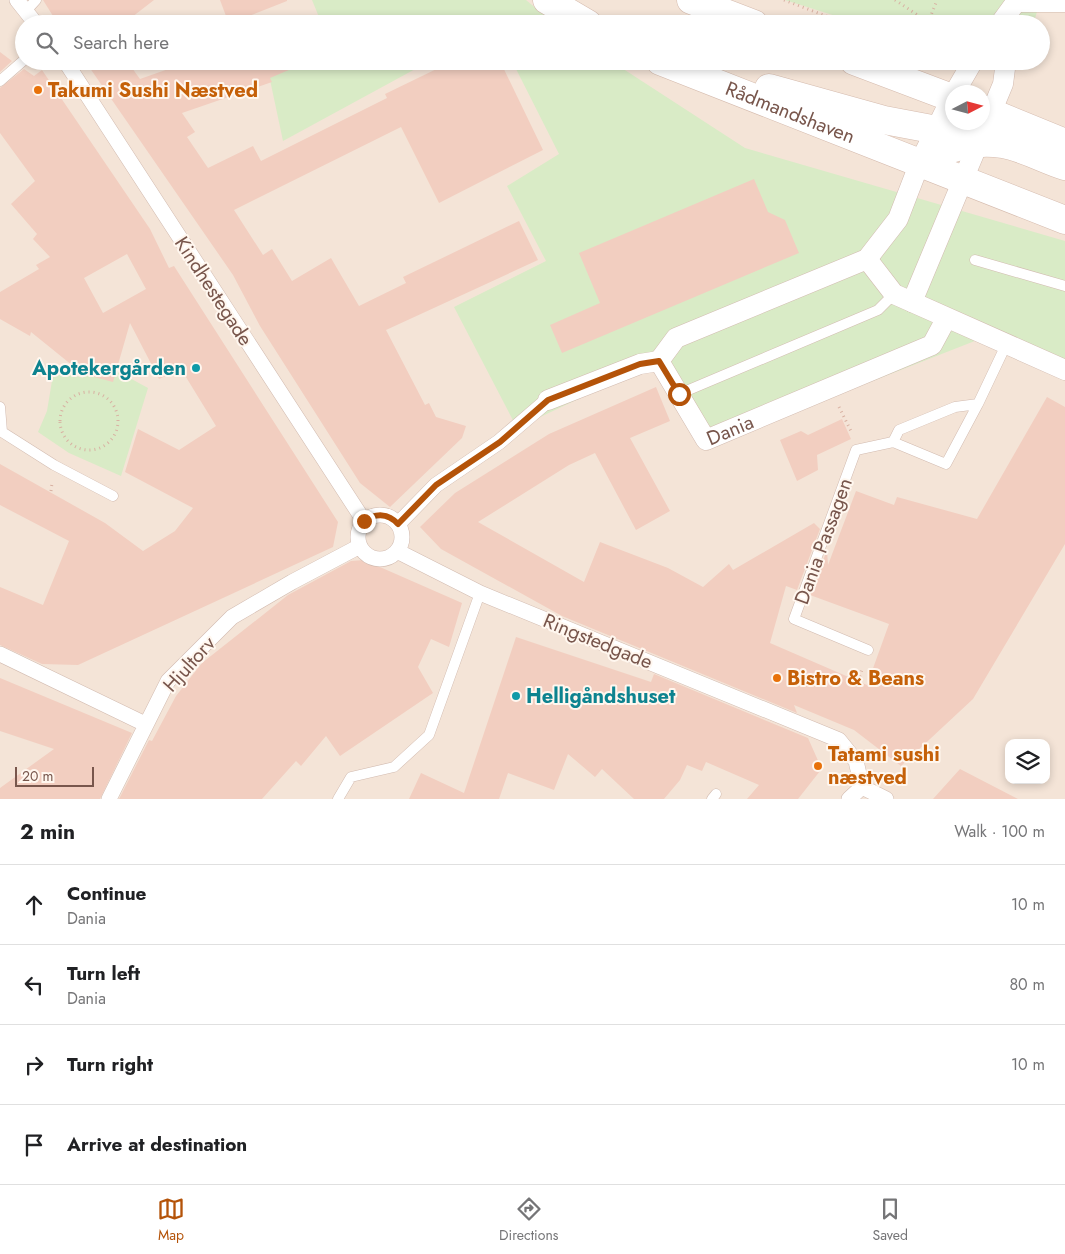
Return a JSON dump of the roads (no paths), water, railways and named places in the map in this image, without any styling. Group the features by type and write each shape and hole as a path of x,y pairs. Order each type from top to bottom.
{"main road":[{"path":"547,0 573,15"},
{"path":"690,0 730,15"},
{"name":"Rådmandshaven","path":"681,70 962,178 1065,220"},
{"path":"691,70 776,90 884,120 937,130 945,128"},
{"path":"878,70 945,95"},
{"path":"990,122 1065,143"},
{"path":"990,129 1004,144 1065,166"},
{"path":"920,162 949,148 970,130"}],"street":[{"path":"1016,1 1065,2"},
{"path":"1006,15 1016,1"},
{"path":"1014,15 1016,1"},
{"name":"Kindhestegade","path":"70,70 364,521"},
{"path":"959,85 968,70"},
{"path":"990,105 1003,84 1005,70"},
{"path":"398,524 436,485 500,442 548,400 640,364 659,361 676,338 867,259 898,219 920,162 945,113"},
{"path":"903,298 962,178 978,130"},
{"path":"867,259 903,298 946,319 1064,368"},
{"name":"Dania","path":"659,361 706,440 932,345 946,319"},
{"path":"375,515 382,515 394,520 398,524 402,541 397,551 387,558 380,559 368,556 360,546 358,536 364,521 375,515"},
{"name":"Hjultorv","path":"109,799 168,681 232,617 292,582 360,546"},
{"name":"Ringstedgade","path":"397,551 480,593 839,740 856,761 862,787"},
{"path":"0,654 145,724"},
{"path":"849,799 862,787 886,799"}],"lane":[{"path":"0,81 15,68"},
{"path":"974,260 1065,286"},
{"path":"679,394 903,298"},
{"path":"978,404 955,407 899,430 893,442 946,464 978,404 1006,345"},
{"path":"0,407 2,432 54,465 113,496"},
{"name":"Dania Passagen","path":"868,650 794,619 856,450 893,442"},
{"path":"338,799 351,778 394,767 429,735 480,593"}],"place":[{"name":"Takumi Sushi Næstved","path":"38,90"},
{"name":"Apotekergården","path":"196,368"},
{"name":"Bistro & Beans","path":"777,678"},
{"name":"Helligåndshuset","path":"516,696"},
{"name":"Tatami sushi næstved","path":"818,766"}]}
